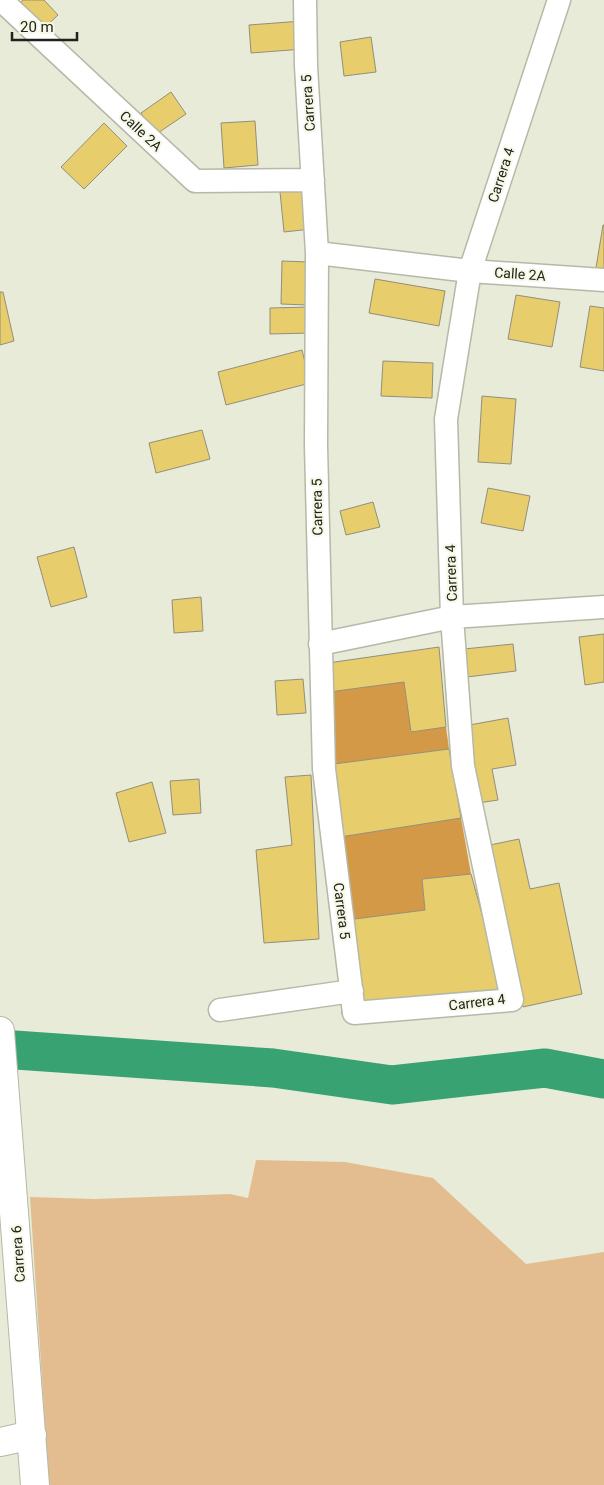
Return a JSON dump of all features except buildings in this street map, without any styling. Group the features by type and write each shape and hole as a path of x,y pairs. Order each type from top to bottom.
{"main road":[{"name":"Carrera 6","path":"0,1031 35,1481"},
{"path":"0,1442 32,1436"}],"street":[{"name":"Calle 2A","path":"1,0 195,181 313,180"},
{"name":"Carrera 5","path":"305,0 306,66 317,253 320,644 324,769 354,1013"},
{"name":"Carrera 4","path":"354,1013 512,1000 463,766 452,617 446,419 470,271 559,0"},
{"name":"Calle 2A","path":"317,253 470,271 604,280"},
{"path":"320,644 452,617 604,606"},
{"path":"220,1010 352,991"}],"shaded area":[{"path":"404,682 411,732 446,727 449,749 334,764 329,692"},
{"path":"461,818 471,874 422,879 425,910 339,921 340,837"},
{"path":"256,1160 345,1162 433,1178 526,1264 604,1252 604,1485 49,1485 30,1197 95,1199 230,1194 248,1198"}],"waterway":[{"path":"0,1049 273,1068 392,1085 545,1068 604,1079"}]}
